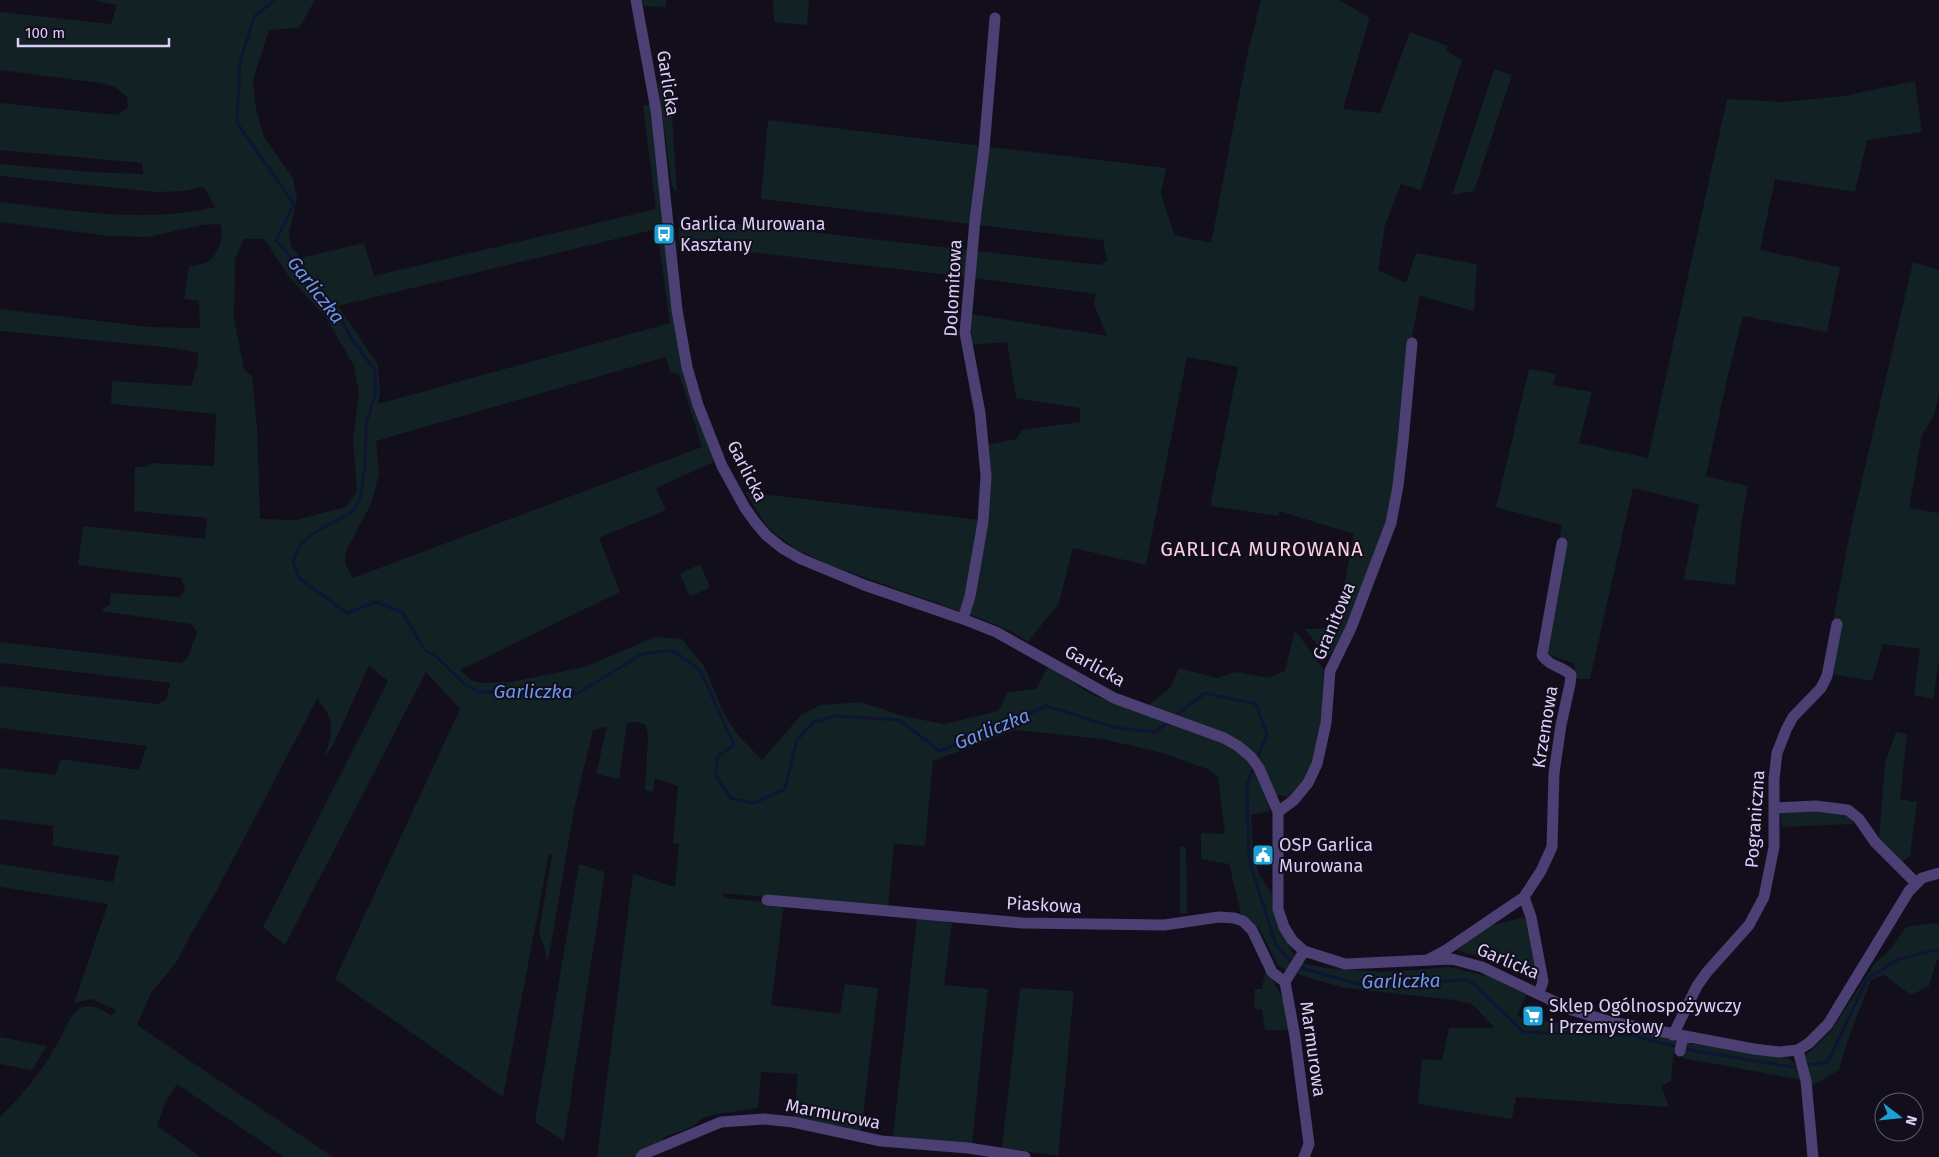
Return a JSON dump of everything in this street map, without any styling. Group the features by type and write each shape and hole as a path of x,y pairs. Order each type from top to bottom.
{"street":[{"name":"Garlicka","path":"636,0 656,110 678,310 687,367 698,406 722,466 745,508 766,535 782,548 801,559 864,586 996,632 1114,698 1224,738 1238,746 1251,757 1259,768 1278,812"},
{"name":"Dolomitowa","path":"963,619 970,596 983,522 986,476 980,413 964,333 984,149 995,18"},
{"name":"Granitowa","path":"1278,812 1294,800 1308,783 1317,764 1326,723 1330,671 1351,628 1391,523 1401,460 1412,343"},
{"name":"Krzemowa","path":"1425,961 1446,950 1524,897 1541,871 1552,847 1554,773 1570,675 1565,669 1548,663 1542,655 1562,543"},
{"name":"Pograniczna","path":"1680,1041 1697,986 1749,925 1764,897 1774,847 1774,778 1780,744 1794,717 1820,688 1827,676 1837,624"},
{"path":"1775,808 1816,806 1848,810 1859,819 1875,842 1916,883"},
{"path":"1278,812 1278,909 1284,927 1301,955 1287,978"},
{"path":"1813,1157 1806,1081 1798,1050 1809,1043 1828,1024 1909,890 1922,878 1939,873"},
{"path":"1524,897 1532,917 1543,981 1539,994"},
{"name":"Piaskowa","path":"767,900 1022,923 1164,925 1234,918 1243,921 1252,930 1272,972 1287,978"},
{"name":"Garlicka","path":"1301,955 1345,964 1452,959 1467,962 1495,973 1572,1010 1680,1041 1779,1052 1798,1050"},
{"name":"Marmurowa","path":"1287,978 1309,1144 1304,1157"},
{"name":"Marmurowa","path":"641,1157 721,1122 764,1119 793,1122 881,1141 968,1148 1025,1157"}],"shaded area":[{"path":"91,0 315,0 299,28 269,30 253,80 256,108 264,137 293,178 297,199 289,233 291,246 300,258 364,243 374,276 656,209 643,106 650,104 675,318 714,462 656,488 666,510 599,538 620,592 460,670 471,680 482,683 511,682 585,667 655,637 682,639 704,666 724,714 737,734 762,760 801,715 821,705 860,702 907,717 944,724 998,711 1008,692 1036,689 1048,667 1093,695 1139,713 1171,687 1179,668 1217,678 1236,672 1268,678 1285,671 1295,630 1324,670 1319,747 1304,783 1292,797 1265,794 1270,811 1251,815 1253,854 1259,874 1272,894 1273,910 1283,935 1294,955 1286,971 1278,965 1259,928 1241,914 1229,864 1201,859 1201,833 1225,834 1218,777 1210,770 1159,752 1102,739 1015,730 933,761 925,846 894,844 888,908 722,893 726,898 784,904 771,1005 840,1014 845,984 878,988 861,1134 794,1119 798,1074 761,1072 758,1108 703,1118 692,1127 664,1137 661,1143 636,1157 597,1157 633,874 675,887 679,844 673,843 678,786 655,778 653,792 645,790 648,738 646,725 638,722 627,723 619,779 596,774 607,726 593,731 575,805 548,961 539,932 552,855 549,854 503,1097 335,979 460,709 426,672 285,945 263,927 388,681 369,666 334,743 324,758 331,734 331,727 327,714 317,699 215,894 176,963 151,993 137,1025 333,1157 284,1157 177,1084 166,1101 157,1126 201,1157 0,1157 0,1117 26,1089 41,1069 76,1012 83,1007 91,1006 112,1016 116,1010 91,999 74,1003 108,904 0,887 0,864 113,882 119,856 53,846 53,826 0,819 0,768 55,775 61,759 139,770 147,746 0,728 0,686 158,704 166,700 170,683 0,663 0,642 181,663 188,657 197,632 191,624 101,611 110,604 111,593 179,597 185,591 181,578 78,565 83,526 205,539 207,518 134,511 135,467 147,467 152,463 214,466 216,414 111,404 112,381 191,386 198,363 198,353 174,348 0,331 0,309 149,327 200,328 199,301 184,299 189,267 202,264 213,258 220,244 222,233 220,224 202,225 148,237 109,236 0,222 0,202 80,212 135,215 162,215 215,207 204,187 183,191 156,192 0,176 0,164 91,172 143,174 142,163 0,150 0,103 117,115 128,107 127,97 115,87 100,83 0,70 0,12 111,24 117,5","holes":["657,229 670,323 378,404 380,393 378,365 338,306","244,239 264,239 290,278 325,316 354,366 359,394 353,438 357,491 346,507 296,520 260,519 257,427 252,376 244,369 234,318 235,259","666,357 671,373 679,374 702,447 353,578 345,563 346,551 371,504 379,474 376,441"]},
{"path":"642,0 666,0 666,7 643,6"},
{"path":"773,0 809,0 807,25 774,22"},
{"path":"1261,0 1339,0 1370,18 1343,109 1380,113 1410,32 1448,46 1446,50 1462,60 1421,190 1401,184 1385,225 1378,270 1406,283 1416,253 1477,264 1474,311 1420,296 1411,341 1397,465 1385,533 1338,645 1327,657 1305,629 1336,628 1354,534 1279,511 1279,516 1210,506 1238,367 1187,357 1146,565 1073,548 1059,603 1028,642 1011,631 969,614 987,445 1016,439 1022,430 1080,422 1080,408 1016,398 1007,342 972,345 971,314 1107,336 1094,305 1096,294 967,277 679,244 679,217 1100,265 1107,260 1103,240 761,199 768,120 1166,168 1161,193 1174,235 1211,243 1247,56"},
{"path":"1494,69 1512,75 1474,191 1452,195"},
{"path":"1915,81 1922,132 1867,140 1855,192 1775,179 1760,250 1840,267 1827,332 1743,316 1706,476 1748,486 1741,527 1735,585 1684,579 1699,504 1633,488 1590,679 1575,679 1575,664 1547,654 1546,646 1568,539 1560,537 1562,525 1496,507 1529,369 1556,374 1553,385 1592,392 1579,443 1648,458 1727,99 1783,102 1844,96"},
{"path":"658,84 670,85 677,193 672,186"},
{"path":"1913,262 1939,270 1939,394 1934,416 1922,435 1909,508 1939,513 1939,660 1933,699 1914,695 1920,649 1883,644 1872,681 1832,674 1833,621 1851,527"},
{"path":"745,492 980,520 962,612 829,565 794,548 768,528"},
{"path":"700,564 710,587 690,597 680,574"},
{"path":"1896,732 1907,734 1900,799 1917,802 1910,856 1900,864 1879,838 1885,763"},
{"path":"1818,811 1847,814 1854,824 1782,827 1780,812"},
{"path":"1180,847 1186,847 1187,913 1180,914"},
{"path":"579,864 605,872 564,1141 535,1122"},
{"path":"917,917 952,923 944,985 988,989 972,1144 893,1137"},
{"path":"1525,917 1537,979 1519,961 1514,959 1488,959 1453,949 1490,926"},
{"path":"1939,924 1939,958 1929,986 1911,995 1884,975 1871,980 1848,1040 1839,1070 1810,1087 1804,1057 1831,1031 1875,963 1889,951 1906,927"},
{"path":"1302,963 1326,968 1385,972 1449,967 1491,977 1527,994 1517,1015 1532,1026 1540,1027 1543,1021 1595,1024 1677,1040 1671,1081 1661,1086 1669,1107 1516,1097 1512,1119 1418,1104 1422,1059 1442,1060 1449,1028 1495,1028 1472,1004 1455,1000 1344,988 1297,974"},
{"path":"1266,967 1285,1003 1290,1030 1265,1030 1262,1010 1254,1009 1255,989 1262,989"},
{"path":"1020,988 1074,991 1058,1156 1002,1148"},
{"path":"0,1037 47,1046 32,1070 0,1064"},
{"path":"1687,1043 1788,1058 1794,1063 1801,1080 1682,1058"}],"waterway":[{"name":"Garliczka","path":"274,0 254,17 240,62 237,123 294,204 276,240 301,269 312,290 334,307 353,341 375,370 376,392 366,425 365,465 360,500 352,512 312,534 300,545 293,562 299,578 347,613 376,602 402,612 425,650 436,656 464,684 479,692 547,689 577,694 642,654 672,650 700,670 734,745 718,756 715,773 730,798 754,803 785,789 797,740 814,722 835,716 899,720 940,751 1047,706 1116,728 1156,732 1169,721"},
{"name":"Garliczka","path":"1174,717 1205,693 1256,704 1267,734 1257,759"},
{"name":"Garliczka","path":"1254,765 1247,784 1249,860 1276,945 1293,964"},
{"name":"Garliczka","path":"1298,967 1358,984 1469,980 1524,1032 1630,1035 1690,1050 1792,1067 1828,1062 1867,979 1899,959 1939,949"}],"place":[{"name":"Garlica Murowana Kasztany","path":"664,234"},
{"name":"OSP Garlica Murowana","path":"1263,855"},
{"name":"Sklep Ogólnospożywczy i Przemysłowy","path":"1533,1016"}],"district":[{"name":"GARLICA MUROWANA","path":"1262,549"}]}
